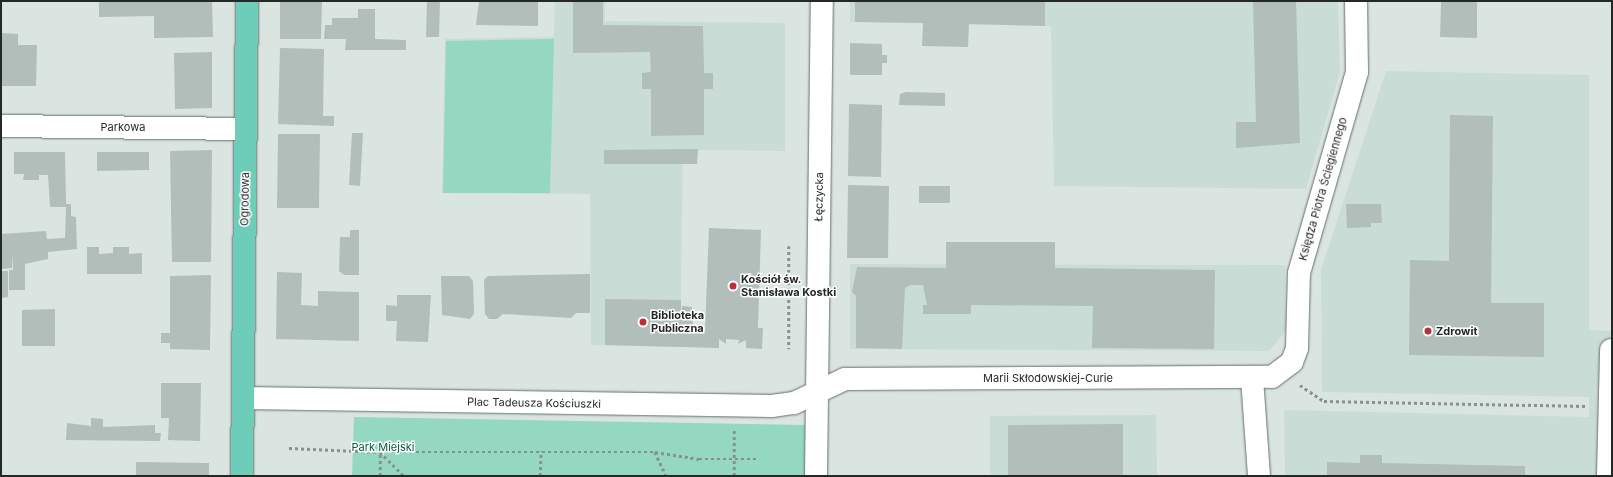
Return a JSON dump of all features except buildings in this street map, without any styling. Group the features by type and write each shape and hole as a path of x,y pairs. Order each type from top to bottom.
{"main road":[{"name":"Ogrodowa","path":"243,398 247,1"},
{"path":"242,476 243,398"}],"street":[{"name":"Łęczycka","path":"817,392 822,1"},
{"name":"Księdza Piotra Ściegiennego","path":"1282,373 1292,362 1297,348 1299,273 1357,72 1356,1"},
{"name":"Parkowa","path":"1,126 246,129"},
{"path":"1608,476 1611,350"},
{"name":"Marii Skłodowskiej-Curie","path":"817,392 845,379 1252,378 1282,373"},
{"path":"1252,378 1259,476"},
{"name":"Plac Tadeusza Kościuszki","path":"243,398 734,407 788,406 817,392"},
{"path":"816,476 817,392"}],"path":[{"path":"789,246 789,349"},
{"path":"1282,373 1324,401 1609,407"},
{"path":"734,424 734,476"},
{"path":"289,448 380,452 655,452 699,459 759,459"},
{"path":"540,451 540,476"},
{"path":"380,452 380,476"},
{"path":"380,452 404,476"},
{"path":"655,452 666,476"}],"shaded area":[{"path":"555,1 605,1 605,21 785,23 785,151 683,150 680,347 591,345 590,194 442,193 445,39 554,37"},
{"path":"850,1 1338,1 1340,72 1306,189 1054,186 1051,26 850,22"},
{"path":"1386,71 1589,75 1589,330 1612,331 1612,476 1285,476 1284,410 1589,417 1589,397 1322,392 1321,270"},
{"path":"850,264 1285,265 1286,331 1269,351 850,349"},
{"path":"1156,415 1157,476 990,476 990,416"}],"green space":[{"path":"554,39 550,193 443,193 446,41"},
{"name":"Park Miejski","path":"354,417 806,425 805,476 352,476"}],"place":[{"name":"Kościół św. Stanisława Kostki","path":"733,286"},
{"name":"Biblioteka Publiczna","path":"643,322"},
{"name":"Zdrowit","path":"1428,331"}]}
